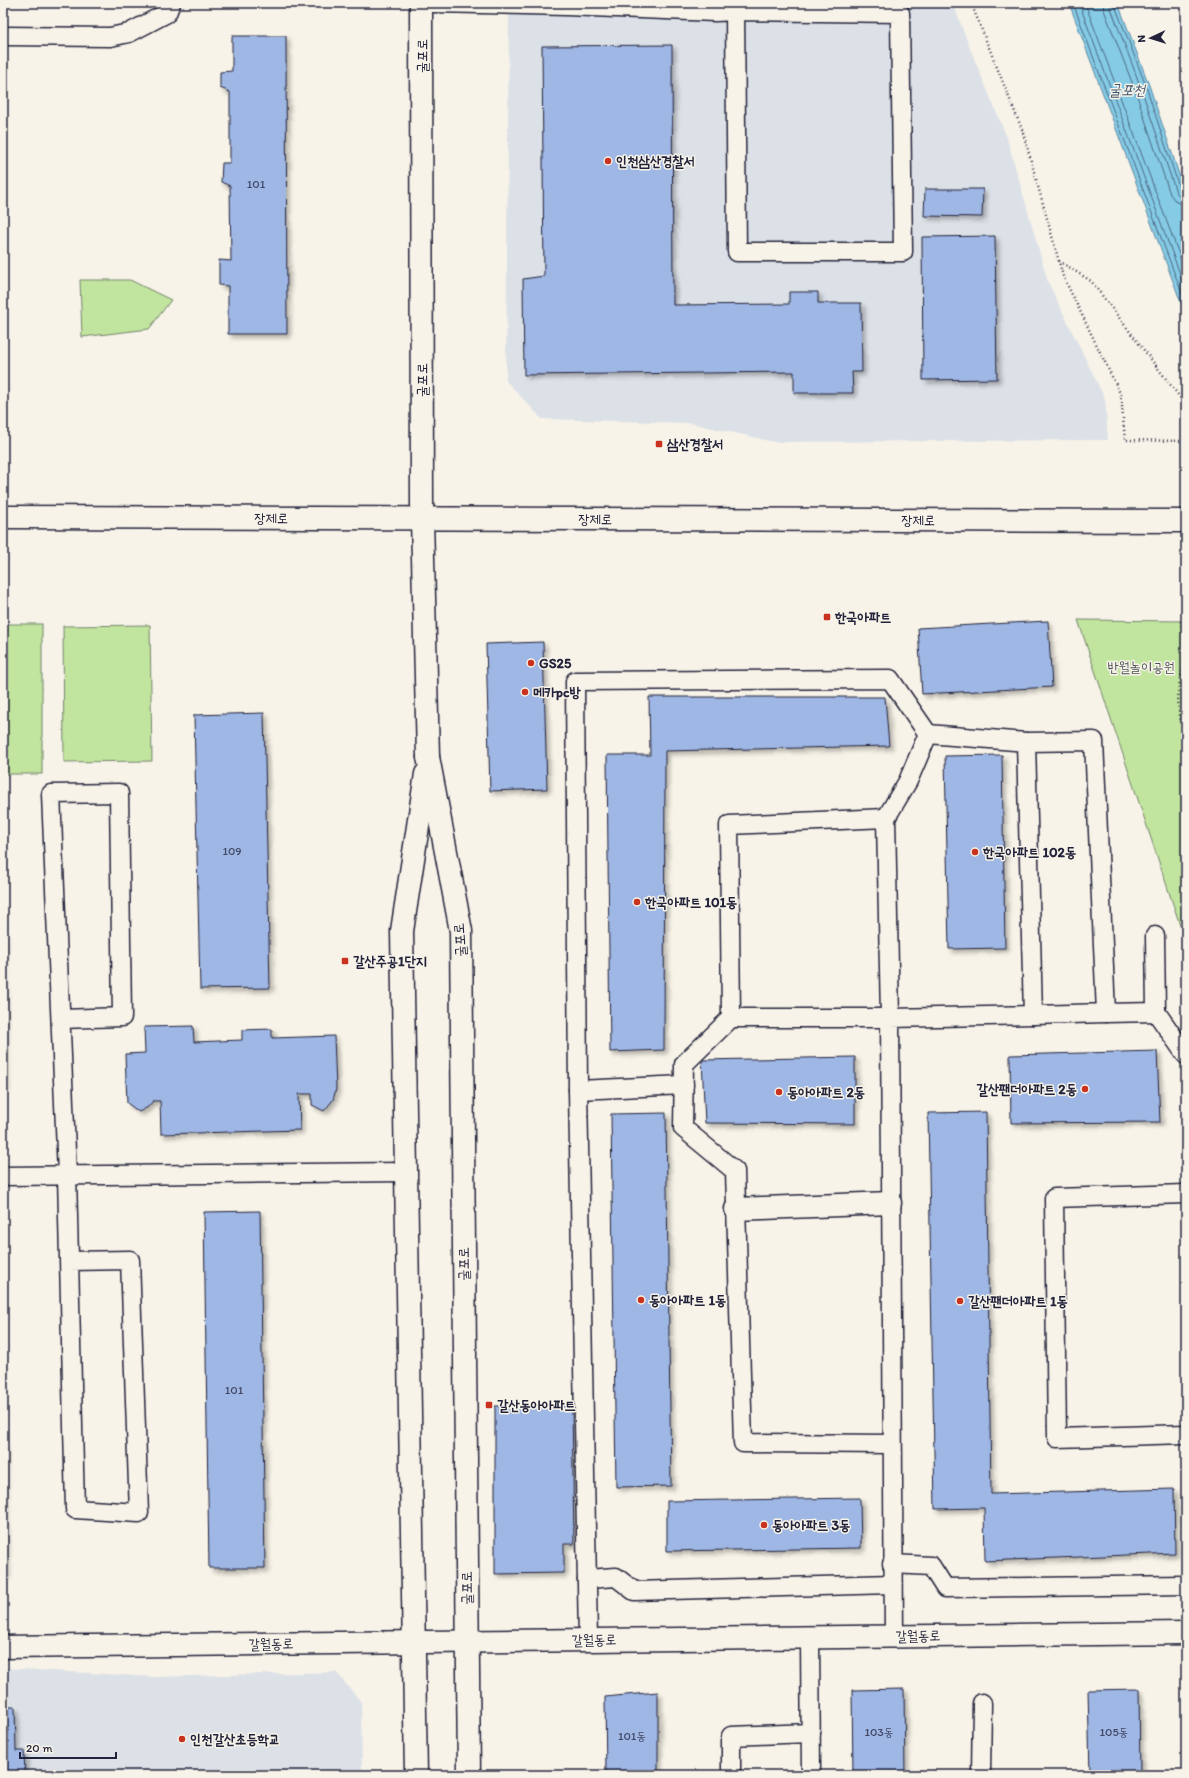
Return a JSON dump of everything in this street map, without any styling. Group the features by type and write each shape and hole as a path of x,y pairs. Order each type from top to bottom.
{"main road":[{"name":"굴포로","path":"422,3 422,519 428,757 461,931 469,1775"},
{"name":"장제로","path":"3,517 1186,521"},
{"name":"굴포로","path":"416,1775 402,931 428,757"},
{"path":"736,1209 890,1203"},
{"name":"갈월동로","path":"3,1647 1186,1633"}],"lane":[{"path":"3,36 110,37 128,33 168,12 171,3"},
{"path":"432,3 735,11 900,13 903,252 737,252 735,11"},
{"path":"588,1640 578,1090 575,681 890,679 928,734"},
{"path":"928,734 1026,742 1094,741 1106,1013"},
{"path":"894,1636 891,1444 890,1018 886,818 908,781 928,734"},
{"path":"1026,742 1034,1015"},
{"path":"61,1019 122,1016 120,793 51,794 61,1019 68,1175 75,1508 139,1513 130,1260 70,1261"},
{"path":"731,1018 729,825 886,818"},
{"path":"1155,936 1156,1012 1186,1055"},
{"path":"891,1444 743,1443 735,1171 683,1128 684,1064 731,1018 890,1018 1156,1012"},
{"path":"578,1090 684,1085"},
{"path":"3,1176 406,1172"},
{"path":"1186,1194 1054,1198 1057,1438 1186,1434"},
{"path":"892,1564 931,1566 945,1588 1186,1586"},
{"path":"587,1579 616,1578 634,1591 892,1584"},
{"path":"810,1637 811,1775"},
{"path":"981,1775 982,1703"},
{"path":"731,1775 731,1736 811,1733"}],"path":[{"path":"971,3 1023,132 1063,276 1122,395 1125,440 1186,441"},
{"path":"1059,261 1091,281 1186,405"},
{"path":"1181,621 1186,652"},
{"path":"1186,664 1180,677 1177,699 1186,745"}],"shaded area":[{"path":"509,3 953,3 1007,138 1048,282 1105,399 1108,440 774,442 690,423 542,419 506,381"},
{"name":"인천갈산초등학교","path":"3,1668 155,1677 336,1672 361,1702 362,1775 3,1775"}],"green space":[{"path":"80,280 130,280 171,300 149,329 82,337"},
{"name":"반월놀이공원","path":"1078,620 1186,621 1186,943"},
{"path":"3,624 42,624 42,774 3,774"},
{"path":"150,625 152,761 64,762 63,626"}],"water":[{"name":"굴포천","path":"1069,3 1118,3 1149,85 1186,195 1186,316"}],"building":[{"path":"232,36 286,36 287,334 228,334 228,286 219,285 219,260 231,261 230,186 221,182 222,163 230,163 230,92 220,88 220,72 232,71"},
{"name":"인천삼산경찰서","path":"672,45 673,305 789,304 789,292 818,292 818,303 861,303 862,372 852,372 853,393 794,393 794,372 524,375 523,279 544,276 542,46"},
{"path":"925,189 983,189 982,217 924,216"},
{"path":"995,236 997,379 923,380 922,237"},
{"path":"1048,621 1052,687 922,694 918,628"},
{"path":"543,642 547,789 490,791 486,644"},
{"name":"한국아파트 101동","path":"649,697 885,697 889,746 665,751 664,1050 610,1052 607,755 650,755"},
{"path":"264,713 270,988 200,989 194,715"},
{"name":"한국아파트 102동","path":"1002,755 1005,948 949,949 945,756"},
{"path":"3,933 5,1089 3,1089"},
{"path":"193,1026 194,1042 242,1040 242,1030 272,1029 272,1038 334,1036 336,1089 333,1100 324,1111 312,1105 312,1094 299,1094 300,1130 161,1134 160,1101 153,1101 148,1107 139,1112 127,1103 125,1054 145,1053 144,1027"},
{"name":"갈산팬더아파트 2동","path":"1157,1051 1160,1122 1011,1123 1010,1055"},
{"name":"동아아파트 2동","path":"855,1057 855,1124 705,1123 702,1060"},
{"name":"갈산팬더아파트 1동","path":"986,1112 991,1494 1174,1489 1175,1553 985,1561 984,1508 935,1509 928,1113"},
{"name":"동아아파트 1동","path":"666,1113 671,1486 616,1487 611,1114"},
{"path":"260,1211 265,1568 209,1568 204,1212"},
{"path":"495,1406 572,1406 574,1544 564,1544 564,1573 495,1574"},
{"path":"3,1445 6,1575 3,1575"},
{"name":"동아아파트 3동","path":"860,1498 861,1548 667,1551 667,1501"},
{"path":"904,1689 905,1775 853,1775 852,1690"},
{"path":"1139,1689 1140,1775 1090,1775 1088,1690"},
{"path":"658,1692 658,1775 606,1775 605,1697"},
{"path":"3,1707 15,1707 16,1751 24,1751 25,1775 3,1775"}],"place":[{"name":"인천삼산경찰서","path":"608,161"},
{"name":"삼산경찰서","path":"659,444"},
{"name":"한국아파트","path":"827,617"},
{"name":"GS25","path":"531,663"},
{"name":"메카pc방","path":"525,692"},
{"name":"한국아파트 102동","path":"975,852"},
{"name":"한국아파트 101동","path":"637,902"},
{"name":"갈산주공1단지","path":"345,961"},
{"name":"갈산팬더아파트 2동","path":"1085,1089"},
{"name":"동아아파트 2동","path":"779,1092"},
{"name":"동아아파트 1동","path":"641,1300"},
{"name":"갈산팬더아파트 1동","path":"960,1301"},
{"name":"갈산동아아파트","path":"489,1405"},
{"name":"동아아파트 3동","path":"764,1525"},
{"name":"인천갈산초등학교","path":"182,1739"}]}
